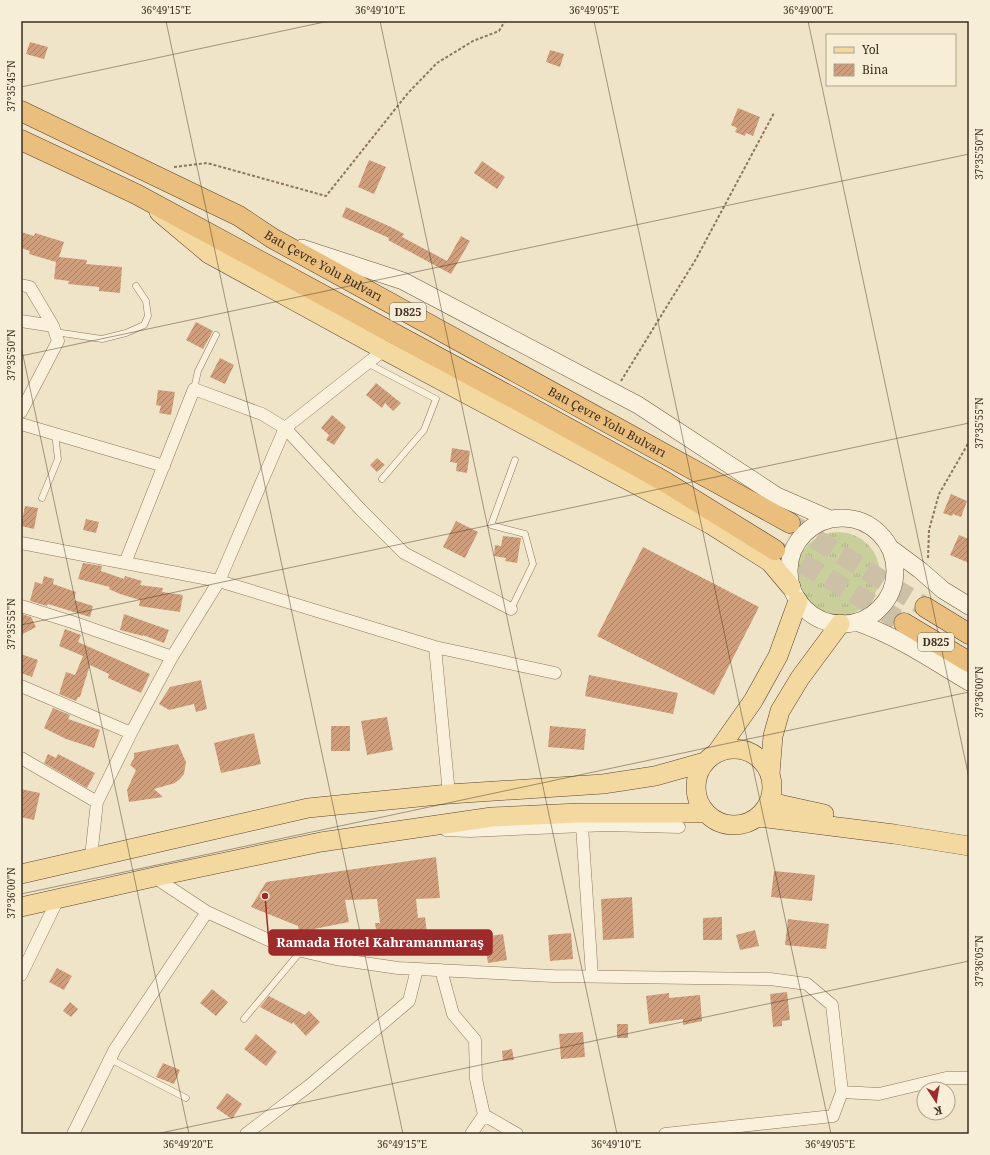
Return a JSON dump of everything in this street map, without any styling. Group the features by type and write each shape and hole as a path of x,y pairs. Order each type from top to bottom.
{"highway":[{"name":"Batı Çevre Yolu Bulvarı","path":"21,111 239,216 272,238 790,523"},
{"name":"Batı Çevre Yolu Bulvarı","path":"21,140 136,194 662,480 775,550"},
{"name":"D825","path":"925,607 969,634"},
{"name":"D825","path":"904,623 969,662"}],"main road":[{"path":"136,194 210,254 384,350 710,524 770,562 809,613 824,621 848,623 877,630 911,647 969,682"},
{"path":"272,238 402,281 638,404 776,496 830,519"},
{"path":"706,814 698,800 696,792 697,776 753,700 778,656 794,594 789,564 792,552 800,537 814,526 830,519 847,518 864,522 879,532 890,547 943,590 969,606"},
{"path":"21,908 154,877 321,842 500,816 579,813 706,814 720,822 735,825 751,822 758,817 770,801 772,790 770,774 773,736 780,712 800,678 848,623 871,616 882,605 891,592 895,577 894,561 890,547"},
{"path":"21,874 308,808 449,794 603,784 655,776 733,749 748,751 762,760 770,774"},
{"path":"770,801 808,811 969,838"},
{"path":"758,817 894,834 969,846"}],"street":[{"path":"21,285 30,287 54,329 58,341 21,412"},
{"path":"21,321 54,329"},
{"path":"92,857 97,802 131,733 172,658 219,581 285,428 384,350"},
{"path":"125,563 194,390 262,414 285,428 361,510 404,553 510,609"},
{"path":"21,424 164,466"},
{"path":"21,543 219,581 435,647 555,673"},
{"path":"21,606 72,622 172,658"},
{"path":"435,647 449,794"},
{"path":"21,686 131,733"},
{"path":"21,758 97,802"},
{"path":"417,828 470,831 606,825 679,827"},
{"path":"582,826 592,976"},
{"path":"154,877 207,912 284,947 336,959 417,969 592,976 770,979 807,984 832,1005 842,1092 833,1116 665,1134"},
{"path":"21,975 58,899"},
{"path":"73,1134 110,1059 207,912"},
{"path":"246,1134 310,1084 409,1001 417,969"},
{"path":"441,970 453,1014 475,1040 476,1079 484,1115 471,1134"},
{"path":"842,1092 879,1094 946,1078 969,1078"},
{"path":"484,1115 517,1134"}],"lane":[{"path":"54,329 102,339 126,333 144,325 148,316 146,301 136,286"},
{"path":"194,390 198,371 216,335"},
{"path":"367,363 436,399 424,430 382,479"},
{"path":"42,498 58,459 55,434"},
{"path":"510,609 533,564 525,534 491,525 515,460"},
{"path":"244,1019 301,951"},
{"path":"110,1059 186,1098"}],"path":[{"path":"168,168 206,163 326,196 408,93 437,63 473,41 499,31 505,21"},
{"path":"614,392 696,259 774,113"},
{"path":"927,576 929,530 939,494 969,442"}],"green space":[{"path":"838,532 854,535 868,544 877,558 880,574 877,590 868,604 854,613 838,616 822,613 808,604 799,590 796,574 799,558 808,544 822,535"}],"building":[{"path":"30,42 48,47 44,59 26,54"},
{"path":"550,50 564,54 560,67 546,62"},
{"path":"738,108 760,117 753,136 746,133 745,136 735,132 737,128 731,125"},
{"path":"369,160 386,167 374,194 358,187"},
{"path":"482,161 505,177 497,189 474,173"},
{"path":"346,207 391,227 404,234 402,237 447,261 461,236 470,241 451,274 388,240 389,238 342,217"},
{"path":"21,232 34,236 35,233 64,242 59,257 87,260 86,264 122,267 120,293 99,291 99,287 68,284 69,281 54,279 56,262 29,254 30,251 21,248"},
{"path":"196,322 213,331 203,349 186,340"},
{"path":"220,358 234,365 225,384 210,377"},
{"path":"376,383 401,403 393,411 385,403 382,408 366,395"},
{"path":"158,390 175,392 171,415 159,413 161,406 156,405"},
{"path":"332,415 346,427 334,445 326,440 329,435 321,428"},
{"path":"452,448 470,451 467,473 456,471 457,463 450,462"},
{"path":"377,458 385,465 377,472 370,465"},
{"path":"951,494 967,501 961,517 943,513"},
{"path":"25,506 38,508 34,529 21,526"},
{"path":"86,519 99,522 96,533 83,530"},
{"path":"456,521 478,532 465,558 443,547"},
{"path":"959,535 969,539 969,563 950,555"},
{"path":"503,536 521,538 517,563 505,561 506,558 494,556 495,545 501,546"},
{"path":"643,547 759,607 714,695 597,636"},
{"path":"83,563 102,566 101,571 124,579 125,576 142,581 140,585 163,588 162,592 183,595 180,612 139,606 140,600 120,594 109,589 110,587 78,579"},
{"path":"44,576 54,579 53,584 76,592 74,600 93,606 90,617 48,604 47,606 30,601 35,582 42,584"},
{"path":"22,614 31,617 36,627 21,635"},
{"path":"124,614 169,630 164,643 143,635 120,630"},
{"path":"65,629 81,635 78,642 150,674 141,693 108,678 109,674 90,665 80,697 78,697 76,701 59,694 66,672 75,675 83,656 59,646"},
{"path":"21,654 38,660 32,677 21,673"},
{"path":"589,675 678,693 673,714 585,696"},
{"path":"201,680 207,709 196,712 194,704 169,710 159,704 170,687"},
{"path":"53,708 70,715 68,719 100,730 94,748 66,739 44,728"},
{"path":"387,717 393,750 367,755 361,721"},
{"path":"331,726 350,726 350,751 331,751"},
{"path":"550,726 586,729 584,750 548,747"},
{"path":"254,733 261,764 221,773 214,743"},
{"path":"178,744 186,762 184,774 180,779 175,783 154,789 163,797 129,802 127,790 136,770 130,765 134,758 134,753"},
{"path":"48,754 56,758 58,754 95,773 87,788 44,763"},
{"path":"21,789 40,793 34,820 21,817"},
{"path":"436,857 440,898 416,899 418,918 425,917 428,941 389,946 388,942 378,943 375,923 380,923 377,899 345,900 349,922 299,932 298,926 251,907 266,882"},
{"path":"774,871 815,875 812,901 771,897"},
{"path":"632,897 634,938 603,940 601,899"},
{"path":"722,917 722,940 703,940 703,918"},
{"path":"788,919 829,924 826,949 785,945"},
{"path":"755,930 759,946 740,950 736,935"},
{"path":"571,933 573,959 550,961 548,935"},
{"path":"503,934 507,960 488,963 484,937"},
{"path":"57,968 72,976 64,990 49,982"},
{"path":"212,989 228,1002 216,1016 200,1003"},
{"path":"787,992 790,1020 782,1021 782,1026 773,1027 770,994"},
{"path":"669,993 669,998 700,995 702,1021 683,1025 683,1019 649,1024 646,996"},
{"path":"269,996 305,1015 309,1011 320,1022 306,1036 293,1022 292,1024 260,1007"},
{"path":"70,1002 78,1009 71,1017 63,1011"},
{"path":"617,1024 628,1024 628,1038 617,1038"},
{"path":"583,1032 585,1057 561,1059 559,1034"},
{"path":"256,1034 277,1052 266,1066 244,1049"},
{"path":"512,1049 514,1060 503,1061 502,1051"},
{"path":"163,1063 180,1070 174,1084 156,1077"},
{"path":"227,1093 242,1104 232,1119 216,1108"}],"tunnel":[{"path":"790,523 925,607"},
{"path":"775,550 814,570 904,623"}],"place":[{"name":"Ramada Hotel Kahramanmaraş","path":"265,896"}]}
